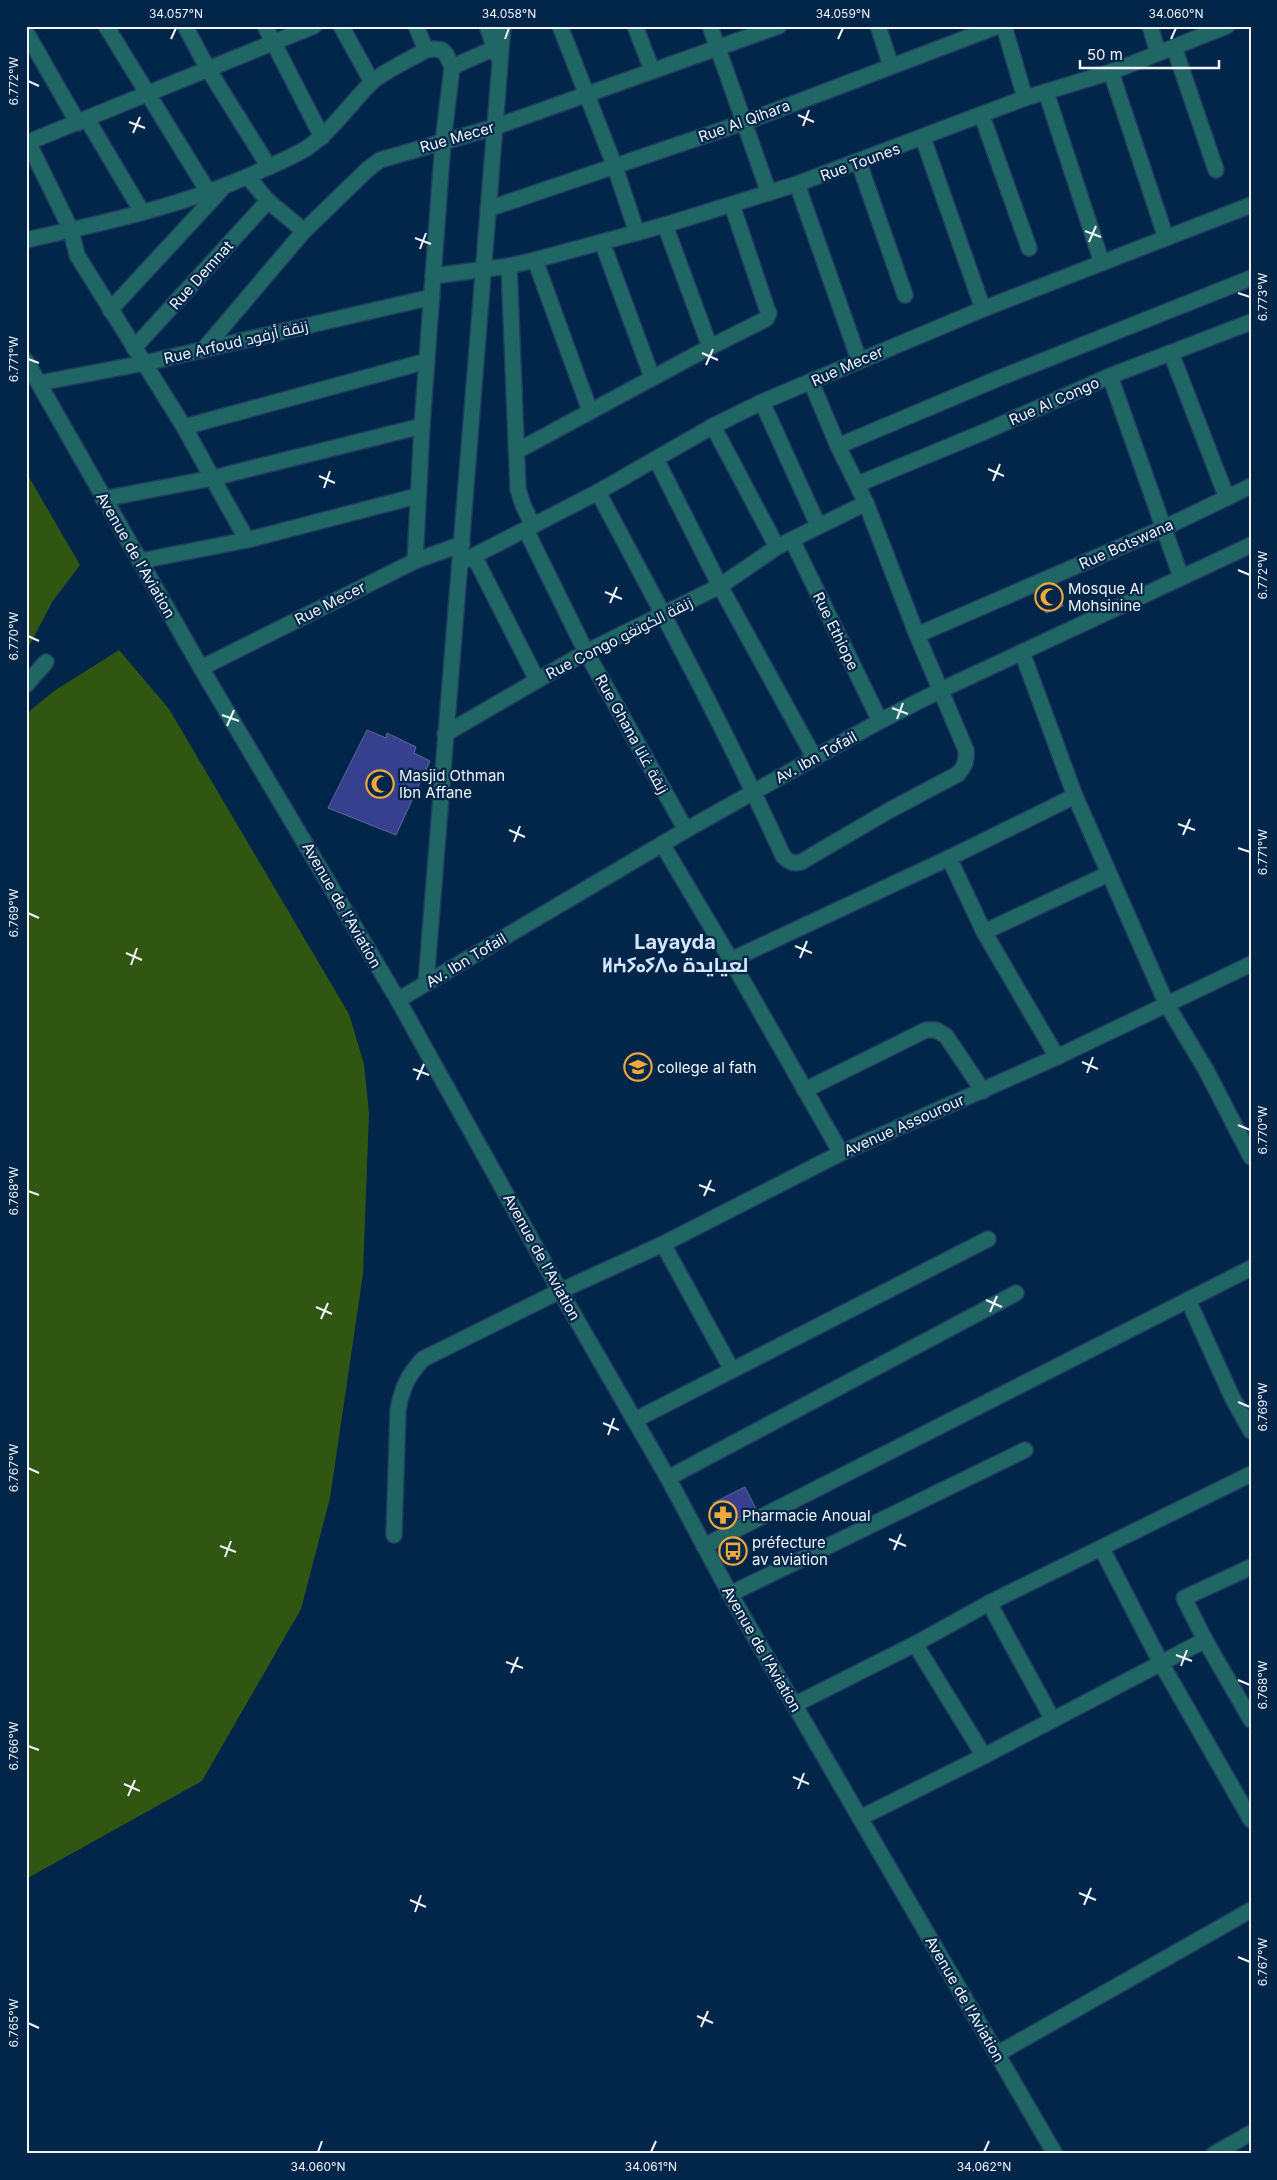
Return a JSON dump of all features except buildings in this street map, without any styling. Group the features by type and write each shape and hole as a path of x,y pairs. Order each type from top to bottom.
{"street":[{"path":"106,26 147,95 215,191"},
{"path":"185,26 208,69 269,167"},
{"path":"265,26 322,137"},
{"path":"247,540 184,427 77,255 70,230 27,143 314,26"},
{"path":"341,26 372,82"},
{"path":"416,26 426,50"},
{"path":"487,26 497,54"},
{"path":"426,984 495,127 497,54 503,26"},
{"path":"560,26 615,167 637,233"},
{"path":"635,26 652,70"},
{"path":"710,26 769,193"},
{"name":"Rue Mecer","path":"203,350 304,231 368,168 380,160 495,127 779,26"},
{"path":"878,26 890,66"},
{"name":"Rue Al Qihara","path":"488,209 745,122 998,26"},
{"path":"1004,26 1026,98"},
{"path":"1150,26 1158,54"},
{"name":"Rue Tounes","path":"484,268 509,266 637,233 797,184 859,163 1026,98 1111,72 1227,26"},
{"path":"26,32 142,212"},
{"path":"1174,47 1216,170"},
{"path":"26,240 142,212 215,191 292,157 322,137 372,82 426,50 442,50 452,67 443,142 417,496 415,561"},
{"path":"452,67 497,54"},
{"path":"1111,72 1166,238"},
{"path":"1046,92 1102,263"},
{"path":"982,116 1029,248"},
{"path":"923,138 983,309"},
{"path":"859,163 904,295"},
{"path":"248,177 268,201 304,231"},
{"path":"797,184 859,360"},
{"path":"110,310 215,191"},
{"name":"Rue Demnat","path":"134,348 268,201"},
{"path":"517,450 652,377 763,321 768,316 732,205"},
{"name":"Rue Mecer","path":"460,563 598,492 712,426 762,402 983,309 1251,205"},
{"path":"666,225 710,347"},
{"path":"602,242 652,377"},
{"path":"535,260 590,411"},
{"name":"Rue Ghana زنقة غانا","path":"509,266 518,489 529,528 586,652 686,830"},
{"path":"433,276 484,268"},
{"path":"838,446 1015,372 1251,278"},
{"name":"Rue Arfoud زنقة أرفود","path":"39,383 145,363 432,297"},
{"name":"Rue Al Congo","path":"858,484 984,432 1110,376 1251,322"},
{"path":"1171,353 1227,498"},
{"name":"Avenue de l'Aviation","path":"26,361 201,668 398,1000 560,1291 668,1478 730,1594 1055,2154"},
{"path":"184,427 427,361"},
{"path":"1110,376 1181,577"},
{"path":"598,492 664,615 754,792 784,856 789,862 801,862 890,810 958,774 964,766 966,750 917,635 858,484 838,446 811,382"},
{"path":"762,402 818,525"},
{"path":"103,499 213,478 422,426"},
{"path":"712,426 777,548"},
{"path":"656,459 720,586 814,757"},
{"name":"Rue Botswana","path":"917,635 1164,528 1251,486"},
{"path":"140,561 247,540 417,496"},
{"name":"Rue Congo زنقة الكونغو","path":"445,734 586,652 720,586 777,548 818,525 866,503"},
{"name":"Rue Ethiope","path":"792,540 880,721"},
{"name":"Rue Mecer","path":"201,668 415,561 462,544"},
{"name":"Av. Ibn Tofail","path":"398,1000 686,830 880,721 941,690 1251,545"},
{"path":"474,556 537,680"},
{"path":"1022,652 1075,796 1167,1006 1246,1139 1251,1156"},
{"path":"26,685 46,662"},
{"path":"731,960 949,858 1075,796"},
{"path":"662,844 731,960 841,1153"},
{"path":"949,858 984,932 1057,1057"},
{"path":"984,932 1108,874"},
{"name":"Avenue Assourour","path":"394,1535 398,1410 401,1391 410,1373 424,1359 440,1349 560,1291 664,1244 841,1153 1057,1057 1167,1006 1251,964"},
{"path":"805,1090 926,1030 936,1030 946,1036 982,1091"},
{"path":"635,1420 988,1239"},
{"path":"664,1244 732,1370"},
{"path":"704,1546 1251,1268"},
{"path":"668,1478 1016,1293"},
{"path":"1188,1300 1251,1431"},
{"path":"730,1594 1025,1450"},
{"path":"794,1705 916,1644 989,1603 1251,1474"},
{"path":"1102,1549 1161,1663 1251,1820"},
{"path":"1251,1567 1184,1598 1205,1640 1251,1720"},
{"path":"989,1603 1053,1720"},
{"path":"860,1818 984,1756 1205,1640"},
{"path":"916,1644 984,1756"},
{"path":"997,2054 1251,1910"},
{"path":"1214,2154 1251,2134"}],"green space":[{"path":"26,472 80,565 52,602 26,652"},
{"path":"119,650 169,709 349,1014 364,1064 369,1113 363,1274 330,1498 301,1609 202,1781 26,1879 26,714 54,691"}],"place":[{"name":"Mosque Al Mohsinine","path":"1049,597"},
{"name":"Masjid Othman Ibn Affane","path":"380,784"},
{"name":"college al fath","path":"638,1067"},
{"name":"Pharmacie Anoual","path":"723,1515"},
{"name":"préfecture av aviation","path":"733,1551"}],"district":[{"name":"Layayda ⵍⵄⵢⴰⵢⴷⴰ لعيايدة","path":"675,954"}]}
